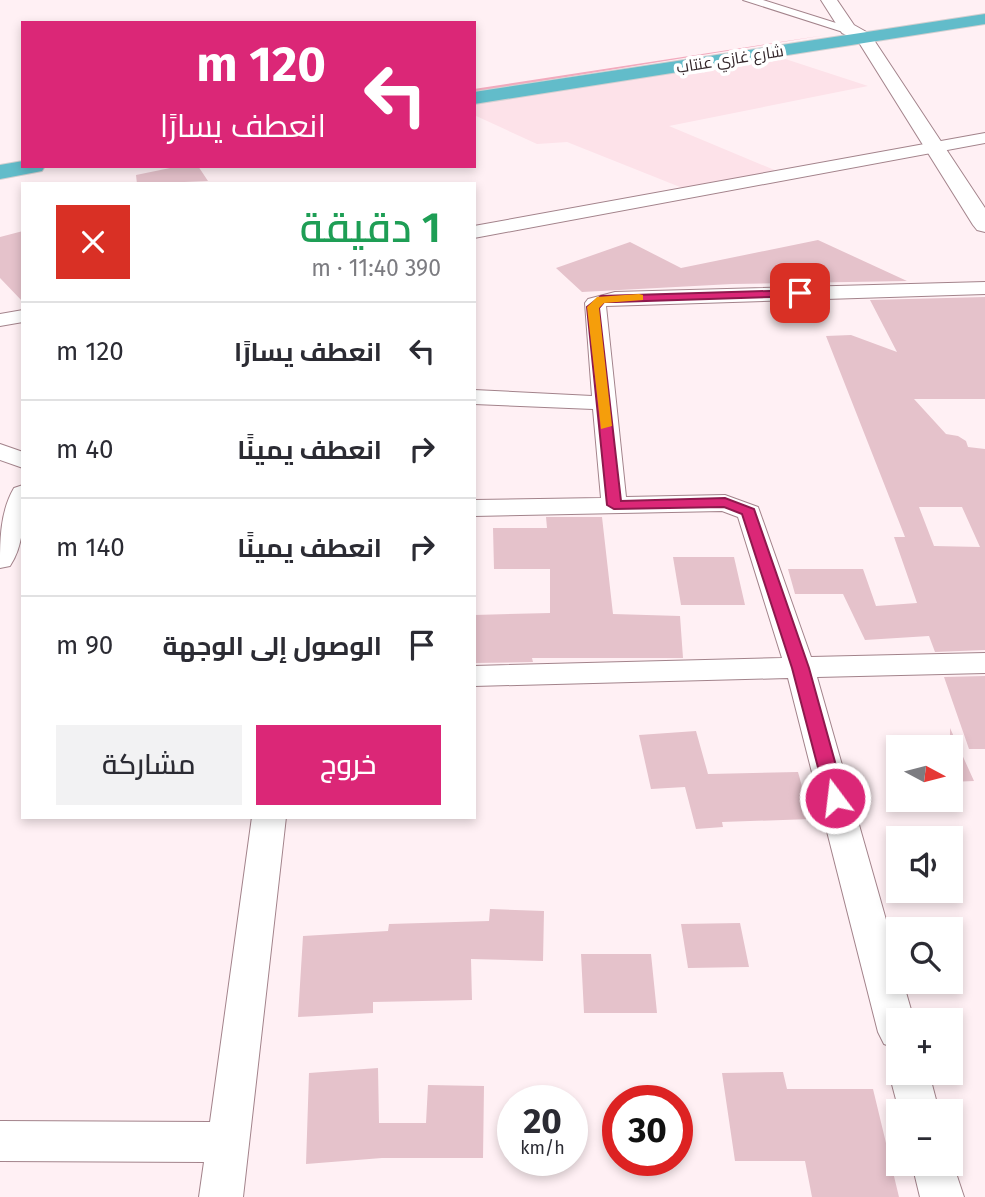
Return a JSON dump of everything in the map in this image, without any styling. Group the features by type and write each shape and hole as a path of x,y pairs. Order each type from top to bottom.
{"highway":[{"path":"476,86 856,33 985,8"},
{"name":"شارع غازي عنتاب","path":"476,98 856,33 985,19"},
{"path":"0,158 21,155"},
{"path":"0,172 23,168"}],"street":[{"path":"749,0 856,33"},
{"path":"829,0 856,33 985,225"},
{"path":"476,232 985,138"},
{"path":"614,505 593,307 601,299 985,288"},
{"path":"0,320 21,316"},
{"path":"476,397 603,403"},
{"path":"0,451 21,460"},
{"path":"0,560 21,499"},
{"path":"476,508 725,502 745,509 752,516 800,668 892,1008"},
{"path":"476,676 985,663"},
{"path":"222,1197 269,819"},
{"path":"0,1141 228,1142"},
{"path":"936,1176 942,1197"}],"shaded area":[{"path":"826,35 476,92 476,89"},
{"path":"767,53 868,86 669,126 784,174 690,191 567,142 537,144 476,116 476,102"}],"building":[{"path":"170,168 199,168 208,181 137,182 136,175"},
{"path":"21,232 21,300 0,278 0,237"},
{"path":"818,240 907,281 732,284 582,292 556,268 630,242 681,268"},
{"path":"985,297 985,399 914,399 946,434 958,436 966,441 968,447 985,449 985,650 935,652 929,636 865,640 843,594 795,594 788,569 863,569 876,606 917,603 894,537 905,537 826,336 851,335 897,352 870,300","holes":["919,507 962,507 980,547 934,546"]},
{"path":"546,517 602,517 613,614 680,616 683,658 532,658 533,662 476,663 476,615 550,613 550,569 494,569 493,528 547,528"},
{"path":"673,557 734,557 745,605 681,605"},
{"path":"985,676 985,749 969,749 944,677"},
{"path":"696,731 708,774 798,772 811,819 722,822 723,827 696,829 685,787 651,789 639,735"},
{"path":"963,757 974,781 963,781"},
{"path":"490,909 544,911 543,961 471,959 472,1000 373,1002 373,1013 298,1017 303,936 388,931 389,924 489,921"},
{"path":"740,923 749,967 688,968 681,924"},
{"path":"581,954 651,954 657,1013 584,1013"},
{"path":"378,1068 379,1123 426,1123 428,1085 484,1086 483,1158 382,1158 306,1164 309,1073"},
{"path":"783,1072 787,1089 873,1089 886,1143 886,1176 894,1176 899,1197 812,1197 805,1161 735,1161 722,1073"}],"slow traffic":[{"path":"605,426 593,307 601,299 639,298"}],"route":[{"path":"800,293 615,298 601,299 593,307 614,505 725,502 733,503 749,512 800,668 835,798"}]}
